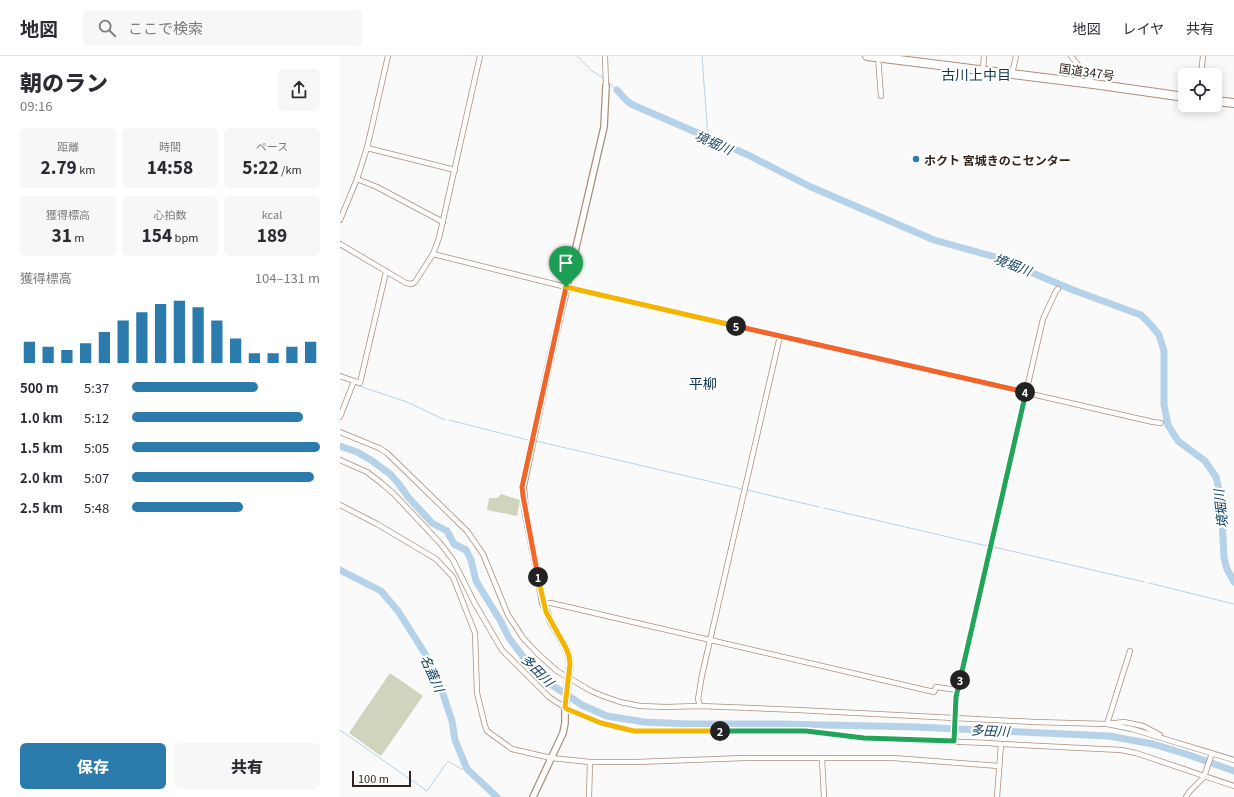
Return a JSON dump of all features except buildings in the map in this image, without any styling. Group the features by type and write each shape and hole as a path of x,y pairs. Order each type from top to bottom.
{"highway":[{"name":"国道347号","path":"867,56 1178,96"},
{"path":"1222,102 1234,103"}],"street":[{"path":"340,220 357,179 367,148 388,56"},
{"path":"340,244 406,283 412,284 416,282 433,254 443,222 480,56"},
{"path":"533,797 563,734 570,664 566,648 550,620 544,603 522,487 566,287 604,126 606,86 605,56"},
{"path":"983,70 984,56"},
{"path":"1012,74 1016,56"},
{"path":"1071,56 1093,84"},
{"path":"1202,68 1203,56"},
{"path":"878,57 881,96"},
{"path":"367,148 454,170"},
{"path":"357,179 377,187 443,222"},
{"path":"433,254 566,287 1161,423"},
{"path":"340,376 360,383 386,272"},
{"path":"954,740 958,690 1026,392 1044,320 1058,289"},
{"path":"700,706 698,698 710,640 780,336"},
{"path":"340,418 354,381"},
{"path":"340,432 379,448 387,453 467,531 483,554 508,615 523,638 557,671 591,692 620,702 640,706 700,706 1034,722 1107,724 1132,729 1234,760"},
{"path":"340,460 367,472 380,482 394,494 440,543 453,560 502,650 549,697 561,706 565,706 601,723 634,731 806,731 864,738 954,740 1001,744 1122,750 1205,775 1234,786"},
{"path":"340,505 377,524 441,563 455,581 475,633 477,693 486,729 512,749 551,758 590,762 745,758 912,759 970,765 999,766"},
{"path":"544,603 552,603 934,692 936,687 958,690"},
{"path":"1107,724 1130,651"},
{"path":"997,797 1001,744"},
{"path":"1186,797 1190,790 1205,775 1212,754"},
{"path":"822,759 824,797"},
{"path":"589,797 590,762"}],"green space":[{"path":"501,494 520,500 517,516 487,510 489,498 497,498"},
{"path":"390,673 423,696 381,756 349,733"}],"waterway":[{"path":"577,56 592,71 604,78"},
{"path":"702,56 708,138"},
{"path":"608,82 617,90"},
{"name":"境堀川","path":"617,90 633,105 746,154 811,187 934,240 992,256 1073,290 1141,315 1159,335 1164,351 1164,405 1168,425 1178,441 1205,461 1216,477 1221,498 1224,558 1227,569 1234,582"},
{"path":"344,375 352,378"},
{"path":"356,385 407,402 445,420"},
{"path":"449,420 528,440"},
{"path":"536,441 742,489"},
{"name":"多田川","path":"340,446 357,452 390,474 408,497 432,523 447,531 454,544 466,550 471,560 476,581 500,620 509,638 531,667 552,685 582,705 607,716 644,722 688,724 781,724 916,727 1109,736 1153,744 1234,771"},
{"path":"747,490 819,507"},
{"path":"824,508 987,546"},
{"path":"994,547 1144,582"},
{"name":"名蓋川","path":"340,570 381,591 398,611 424,652 440,685 452,721 455,740 467,769 497,797"},
{"path":"1149,583 1234,604"},
{"path":"340,730 427,791 448,761 461,769 467,769"}],"place":[{"name":"ホクト 宮城きのこセンター","path":"916,159"}],"district":[{"name":"古川上中目","path":"976,74"},
{"name":"平柳","path":"703,383"}],"route":[{"path":"566,287 1026,392 956,697 954,741 864,738 806,731 634,731 601,723 565,707 570,664 569,656 546,612 540,590 522,487 566,287"}]}
